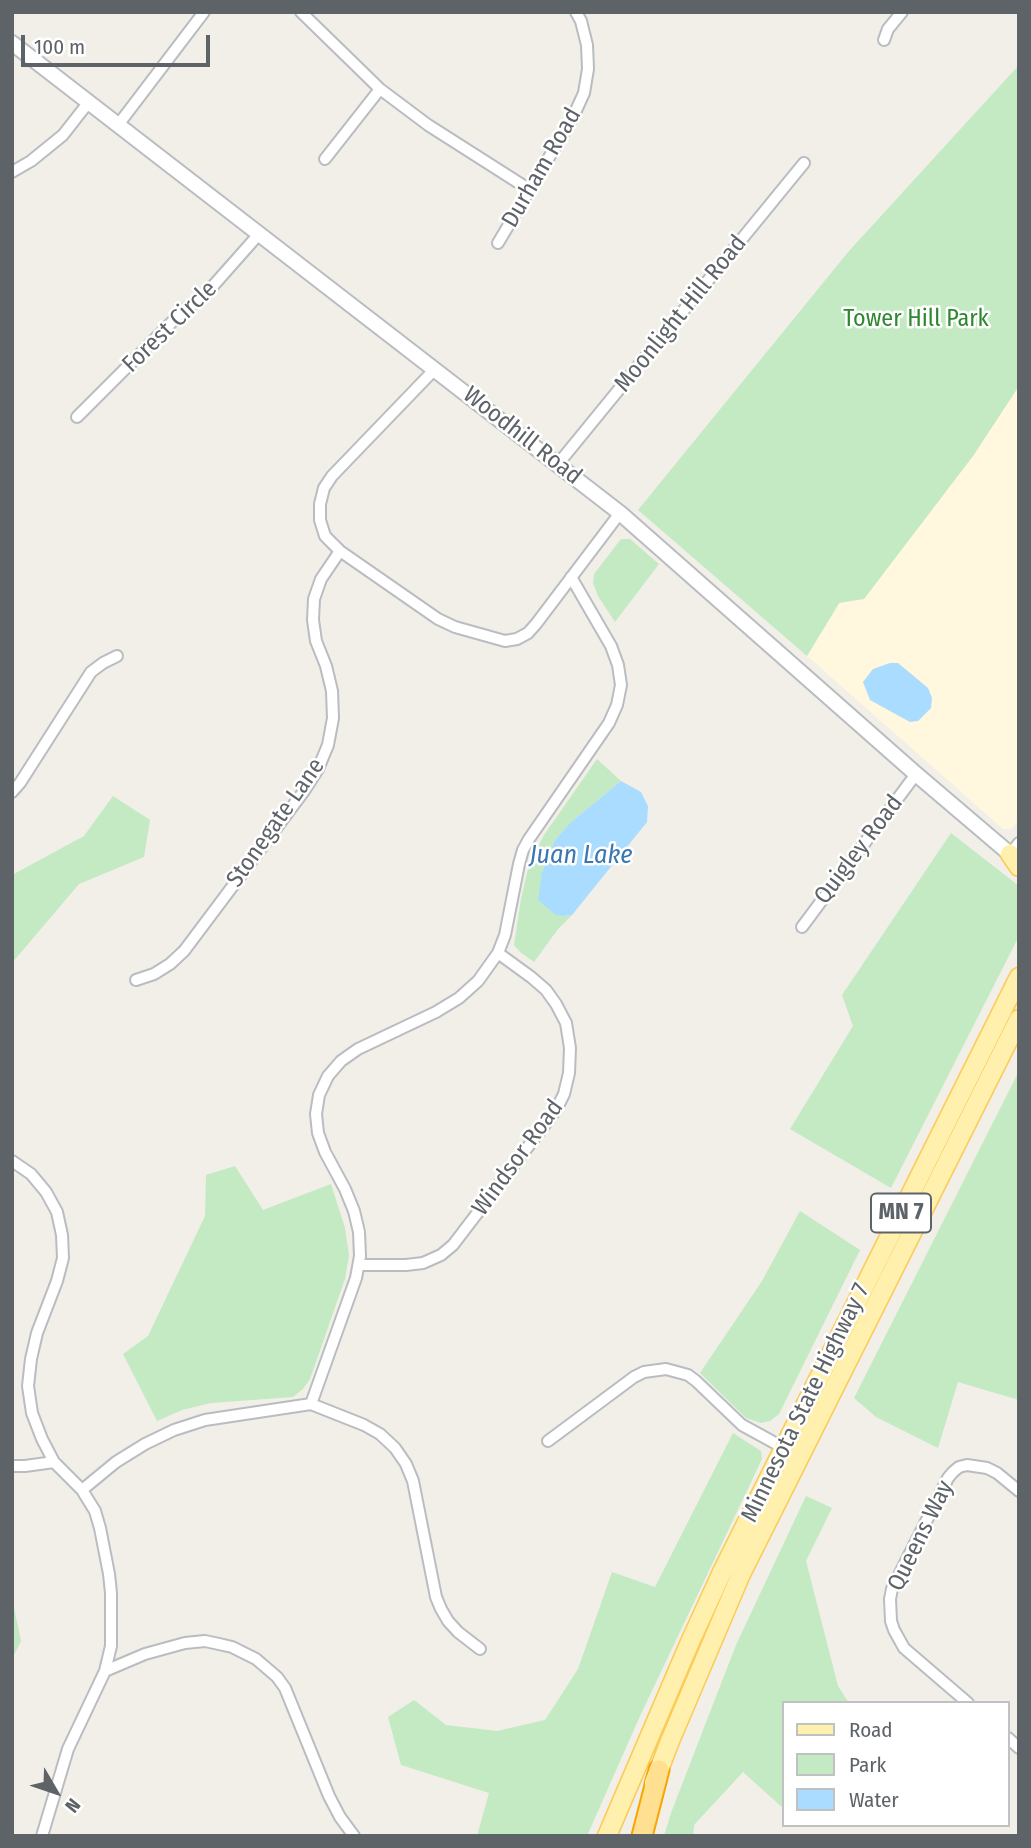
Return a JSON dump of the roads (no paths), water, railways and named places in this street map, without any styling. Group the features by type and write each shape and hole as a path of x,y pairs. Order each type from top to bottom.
{"highway":[{"path":"642,1836 659,1770"}],"main road":[{"name":"Minnesota State Highway 7","path":"607,1836 690,1642 1019,977"},
{"name":"Minnesota State Highway 7","path":"635,1836 679,1718 741,1574 1019,1019"}],"street":[{"path":"118,125 204,12"},
{"path":"301,12 380,89 428,125 530,190"},
{"name":"Durham Road","path":"498,243 573,117 584,93 588,69 587,45 576,12"},
{"path":"884,40 888,29 902,12"},
{"name":"Woodhill Road","path":"12,43 620,513 916,774 1017,856"},
{"path":"325,159 380,89"},
{"path":"12,172 31,161 63,135 88,103"},
{"name":"Moonlight Hill Road","path":"558,464 804,163"},
{"name":"Forest Circle","path":"77,418 184,310 205,295 259,234"},
{"path":"435,369 332,476 324,488 320,520 326,537 340,551 438,619 455,627 505,641 528,633 620,513"},
{"name":"Stonegate Lane","path":"136,980 154,974 184,951 318,769 328,745 333,718 332,691 316,640 314,599 321,579 340,551"},
{"path":"311,1404 359,1265 359,1232 354,1211 318,1133 316,1114 319,1095 328,1076 341,1060 459,998 478,981 498,953 505,935 523,850 609,723 617,705 621,685 611,646 571,577"},
{"path":"12,792 92,673 117,656"},
{"name":"Quigley Road","path":"802,927 916,774"},
{"name":"Windsor Road","path":"359,1265 423,1263 441,1255 453,1245 556,1110 564,1094 569,1073 566,1023 546,990 498,953"},
{"path":"12,1161 31,1174 47,1192 57,1212 62,1235 63,1258 31,1359 28,1386 32,1413 54,1462 82,1490 94,1511 109,1574 112,1622 111,1646 105,1671 68,1749 42,1836"},
{"path":"548,1441 634,1377 644,1372 666,1369 688,1375 742,1425 784,1448"},
{"path":"82,1490 116,1462 145,1444 174,1430 216,1418 311,1404 364,1425 380,1434 395,1448 406,1464 413,1482 436,1597 448,1621 480,1648"},
{"path":"12,1466 54,1462"},
{"name":"Queens Way","path":"966,1701 904,1648 894,1630 890,1599 895,1580 948,1478 959,1467 967,1465 987,1468 1019,1491"},
{"path":"105,1671 145,1654 185,1643 219,1644 232,1647 256,1659 285,1688 329,1796 354,1836"}],"water":[{"path":"898,663 928,688 932,698 931,708 918,721 910,722 870,700 863,682 873,669"},
{"name":"Juan Lake","path":"621,781 641,792 648,806 647,822 572,915 556,915 538,900 542,872 555,840 571,822"}],"park label":[{"name":"Tower Hill Park","path":"916,319"}]}
